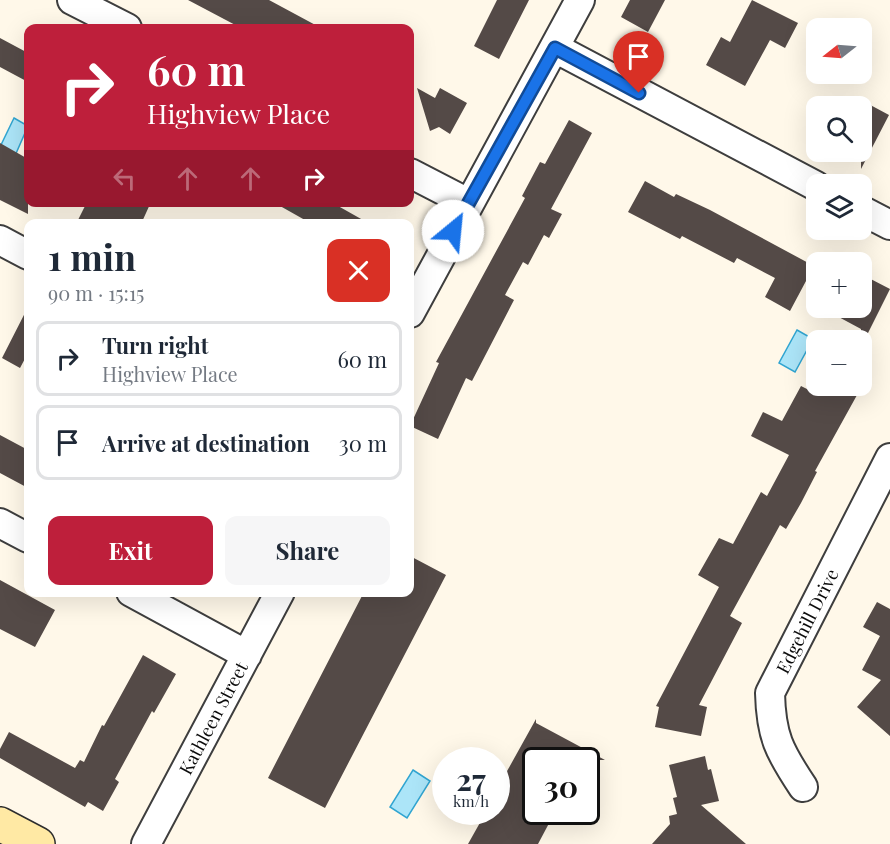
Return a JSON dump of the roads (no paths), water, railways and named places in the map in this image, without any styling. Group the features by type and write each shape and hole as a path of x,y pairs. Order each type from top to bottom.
{"main road":[{"path":"0,824 38,844"}],"street":[{"path":"72,0 119,24"},
{"path":"414,305 580,0"},
{"path":"555,48 806,181"},
{"path":"414,175 468,203"},
{"path":"872,216 890,225"},
{"path":"0,240 24,253"},
{"name":"Edgehill Drive","path":"803,787 782,756 771,721 770,693 890,458"},
{"path":"0,523 24,536"},
{"path":"140,597 247,655"},
{"name":"Kathleen Street","path":"146,844 277,597"}],"water":[{"path":"14,118 24,124 24,135 14,158 0,147"},
{"path":"797,330 806,335 806,352 795,372 779,363"},
{"path":"413,770 430,781 407,818 390,807"}]}
